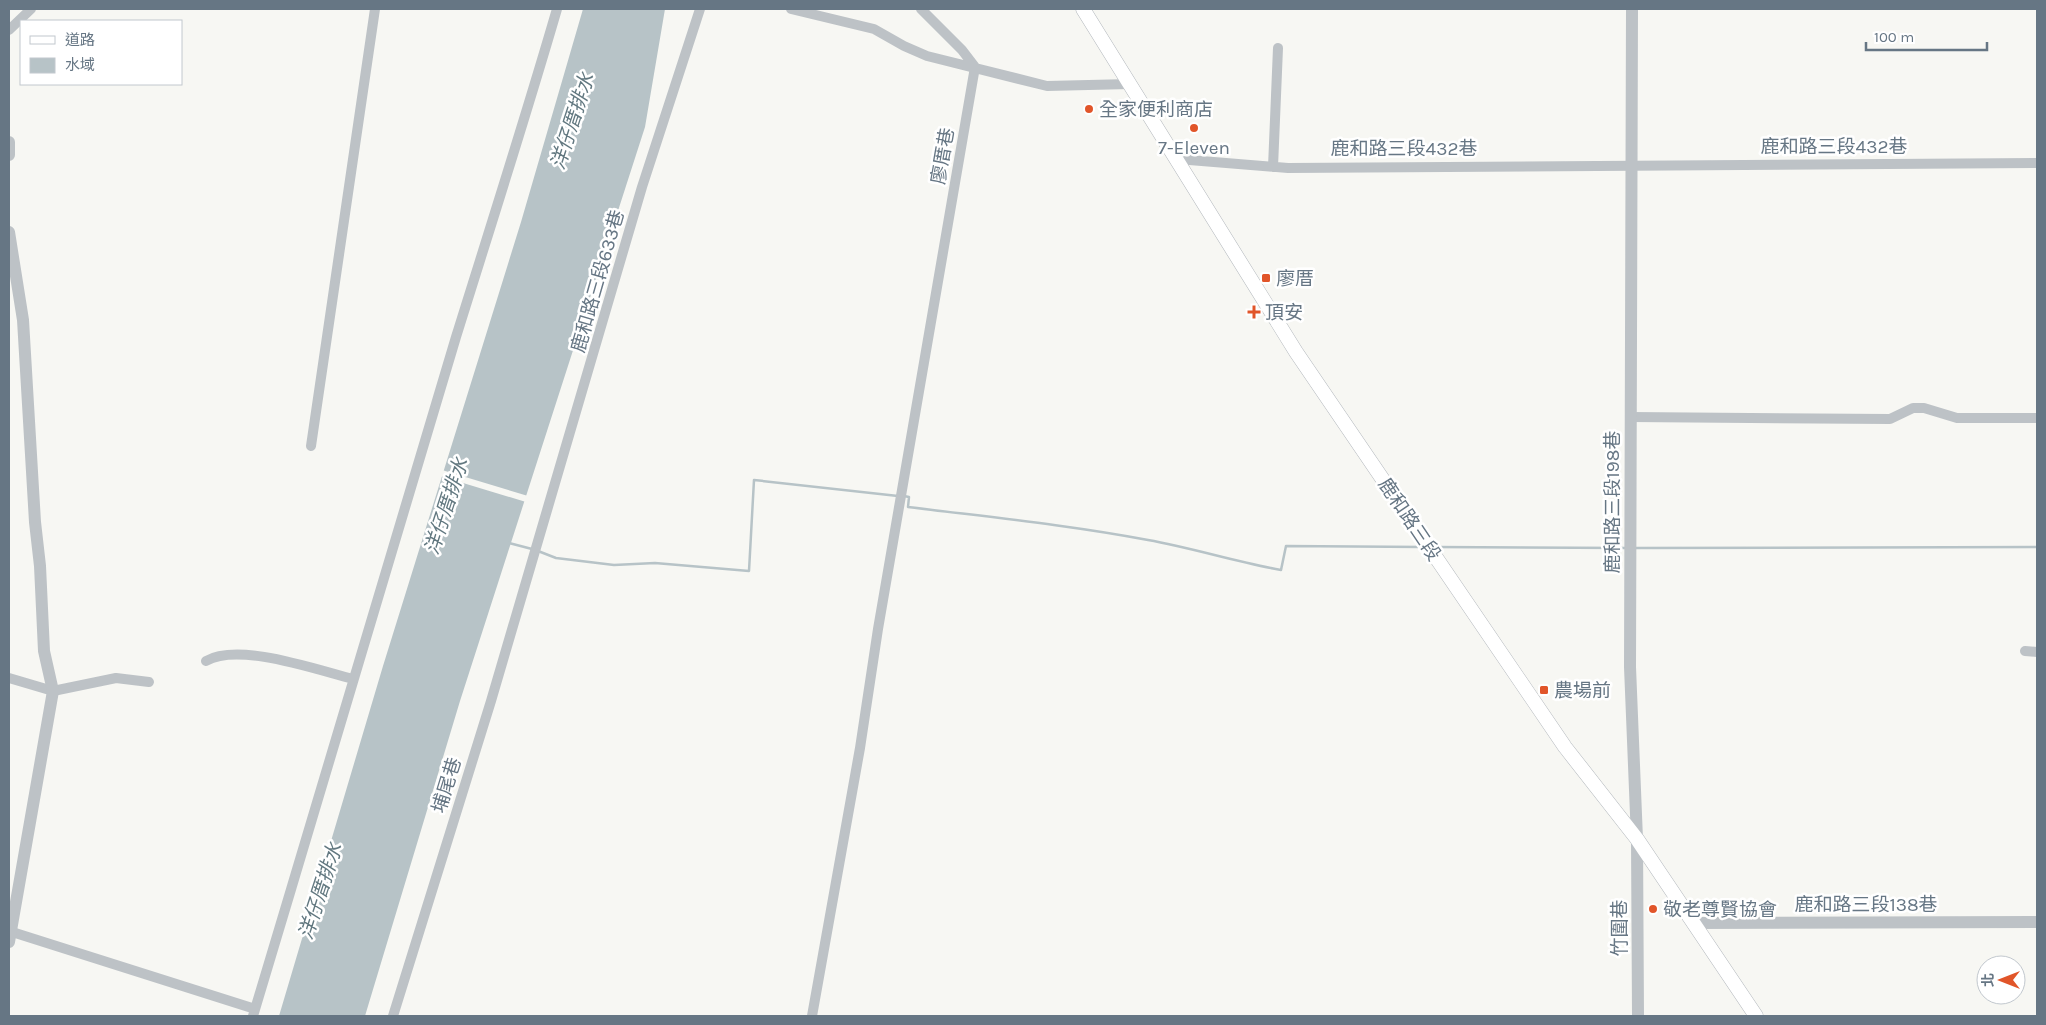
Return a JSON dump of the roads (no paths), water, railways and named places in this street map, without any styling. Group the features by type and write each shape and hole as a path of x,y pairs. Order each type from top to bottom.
{"main road":[{"name":"鹿和路三段","path":"1083,9 1301,359 1565,747 1637,839 1756,1016"}],"street":[{"path":"9,30 30,9"},
{"path":"311,446 375,9"},
{"path":"9,232 23,320 44,651 53,691 9,935 254,1013 353,679 384,584 417,468 557,9"},
{"name":"鹿和路三段633巷","path":"531,564 642,188 700,9"},
{"path":"791,9 874,29 904,46 927,56 1047,86 1130,84"},
{"path":"921,9 962,50 975,67"},
{"path":"1631,166 1632,9"},
{"path":"1273,167 1278,48"},
{"name":"廖厝巷","path":"812,1016 860,748 878,629 975,67"},
{"path":"9,142 9,155"},
{"name":"鹿和路三段432巷","path":"1177,159 1273,167 2037,163"},
{"name":"鹿和路三段198巷","path":"1631,166 1631,705 1637,839"},
{"path":"1631,418 1890,419 1913,408 1924,408 1957,418 2037,418"},
{"name":"埔尾巷","path":"393,1016 492,701 531,564"},
{"path":"2025,651 2037,652"},
{"path":"206,661 214,656 258,655 353,679"},
{"path":"9,678 53,691 116,678 149,682"},
{"name":"竹圍巷","path":"1637,839 1638,1016"},
{"name":"鹿和路三段138巷","path":"1694,923 2037,922"}],"water":[{"name":"洋仔厝排水","path":"583,9 665,9 645,127 460,701 365,1016 279,1016 383,666 521,222"}],"waterway":[{"path":"538,551 556,558 614,565 655,563 749,571 754,480 898,496"},
{"path":"904,496 909,497 908,507 1118,535 1165,543 1281,570 1286,546 1423,547"},
{"path":"509,543 532,549"},
{"path":"1434,547 1626,548"},
{"path":"1634,548 2037,547"}],"place":[{"name":"全家便利商店","path":"1089,109"},
{"name":"7-Eleven","path":"1194,128"},
{"name":"廖厝","path":"1266,278"},
{"name":"頂安","path":"1254,312"},
{"name":"農場前","path":"1544,690"},
{"name":"敬老尊賢協會","path":"1653,909"}]}
